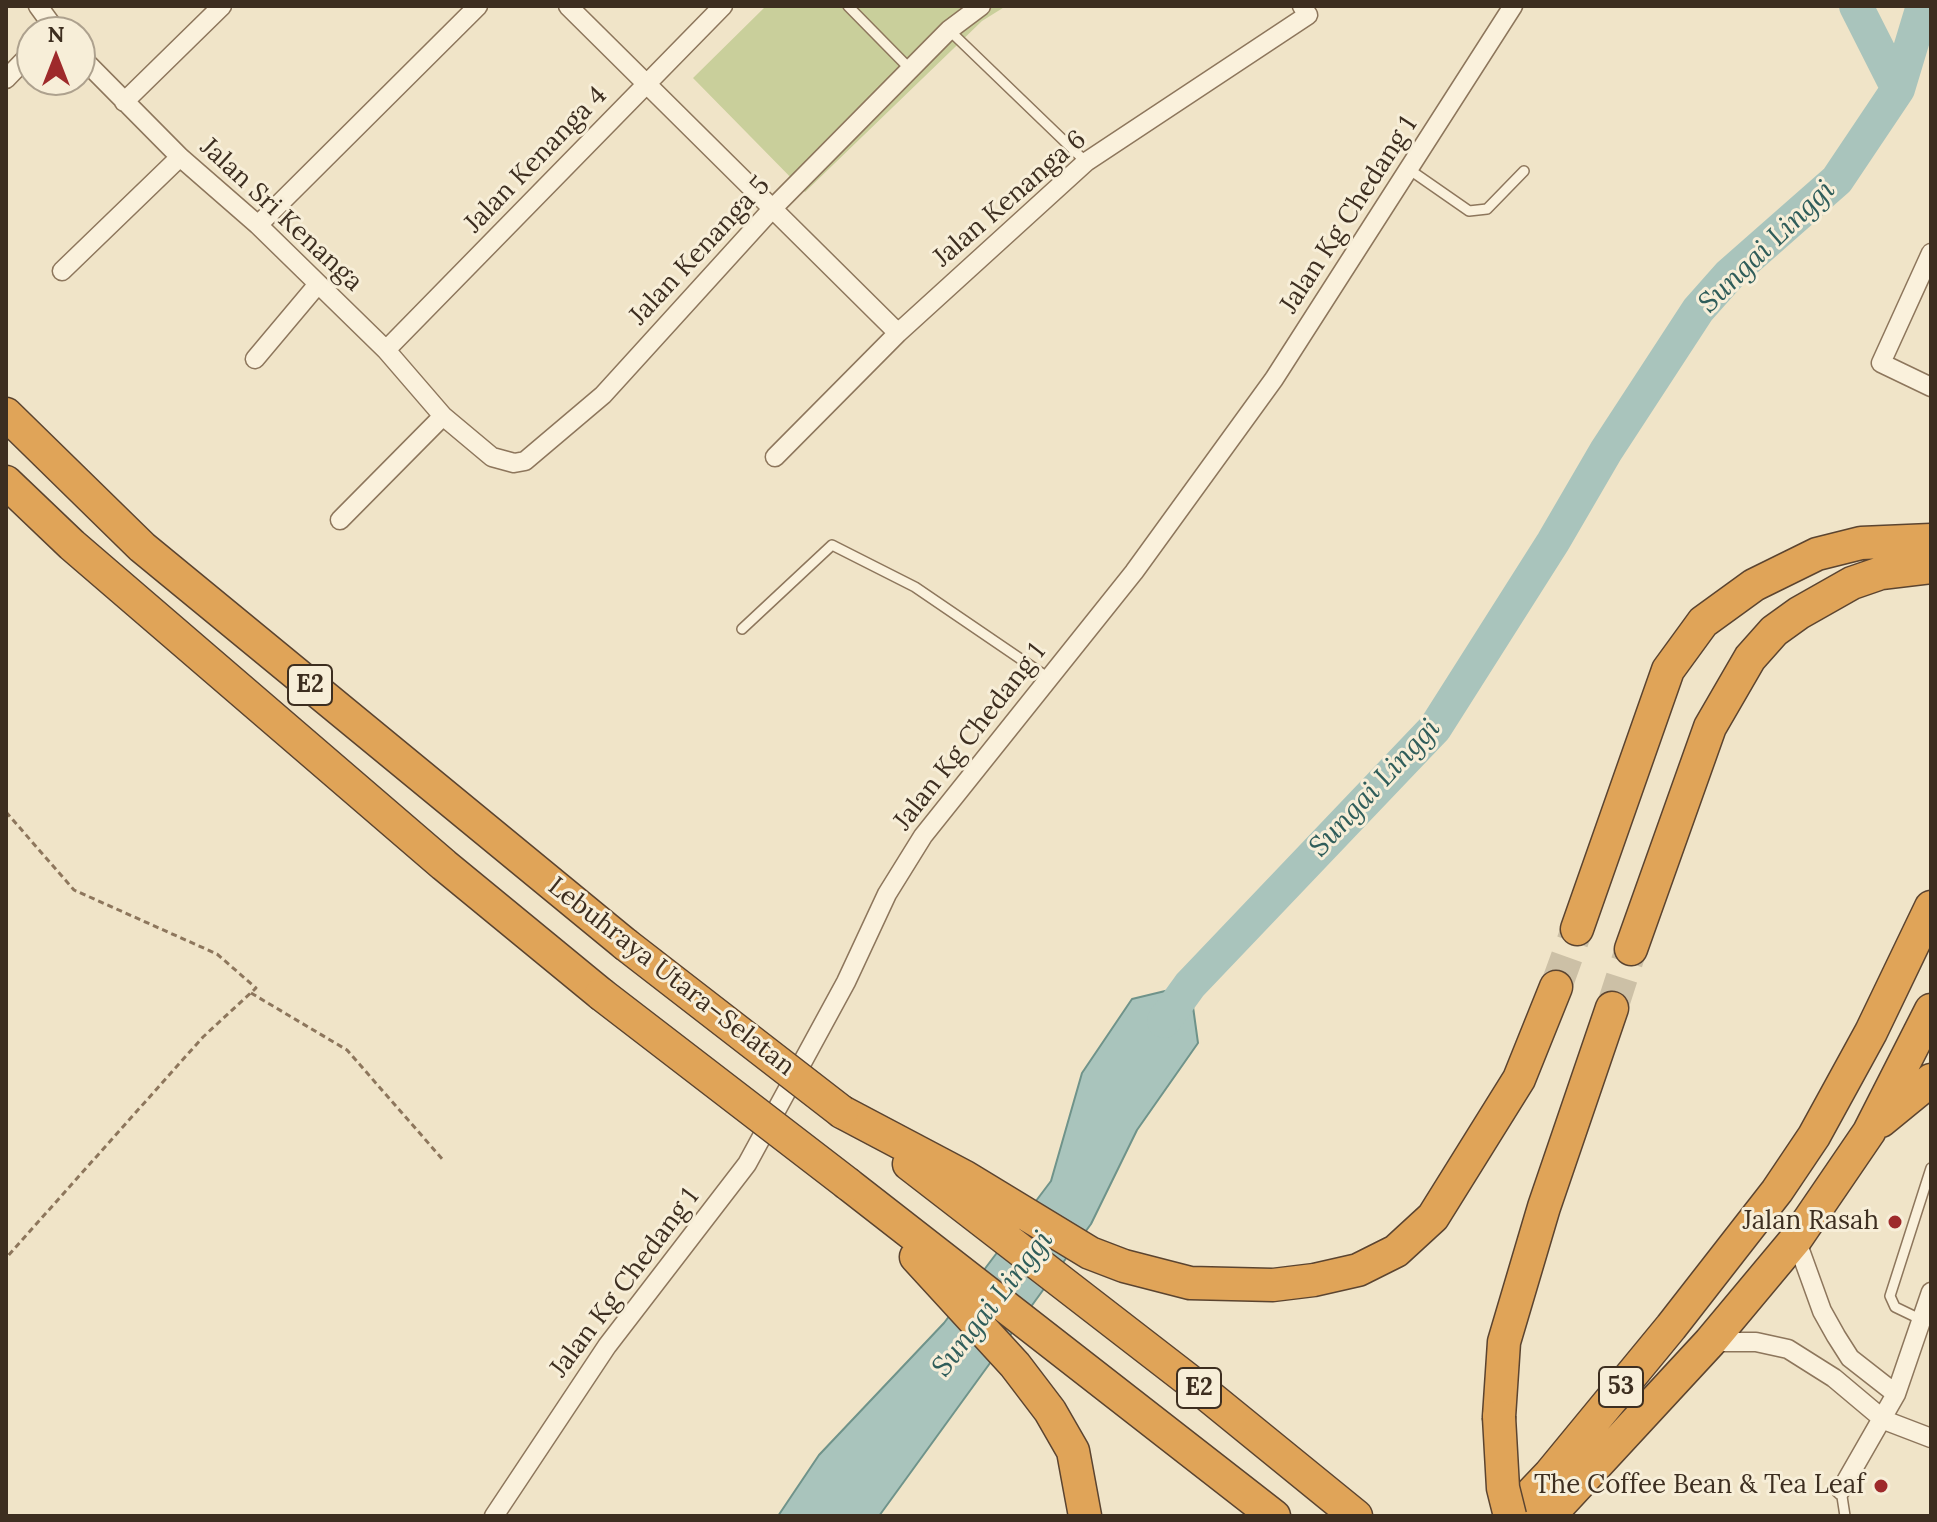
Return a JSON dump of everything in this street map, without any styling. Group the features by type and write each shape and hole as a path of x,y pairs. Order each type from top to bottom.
{"highway":[{"name":"Lebuhraya Utara–Selatan","path":"6,414 142,547 625,944 1065,1282 1344,1506"},
{"name":"Lebuhraya Utara–Selatan","path":"6,482 84,556 444,865 601,994 1274,1516"},
{"path":"1577,929 1668,670 1703,622 1754,585 1817,554 1861,543 1931,540"},
{"path":"1631,949 1710,727 1750,658 1774,631 1852,583 1881,573 1931,567"},
{"name":"53","path":"1510,1516 1550,1474 1661,1339 1777,1191 1814,1136 1871,1032 1931,907"},
{"path":"1871,1032 1926,1007 1913,948"},
{"path":"842,1112 965,1177 1090,1253 1155,1276 1226,1285 1314,1280 1358,1270 1396,1251 1433,1217 1519,1079 1556,987"},
{"name":"53","path":"1549,1516 1710,1342 1796,1239 1869,1132 1926,1007"},
{"path":"1510,1516 1503,1488 1499,1417 1504,1342 1544,1207 1612,1008"},
{"path":"1869,1132 1931,1080"},
{"path":"848,1184 1015,1365 1050,1411 1073,1451 1085,1516"}],"street":[{"path":"124,102 222,6"},
{"path":"258,225 478,6"},
{"path":"568,6 898,333"},
{"name":"Jalan Kenanga 4","path":"386,350 723,6"},
{"name":"Jalan Kenanga 5","path":"443,416 492,457 504,462 525,461 603,395 773,208 949,30 981,6"},
{"name":"Jalan Kg Chedang 1","path":"494,1516 607,1346 747,1164 840,993 887,894 923,836 1134,572 1274,379 1513,6"},
{"name":"Jalan Kenanga 6","path":"775,457 898,333 1086,162 1305,10"},
{"name":"Jalan Sri Kenanga","path":"96,73 180,157 258,225 386,350 443,416"},
{"path":"62,271 180,157"},
{"path":"1931,253 1881,363 1931,387"},
{"path":"255,359 318,284"},
{"path":"340,520 443,416"},
{"path":"1796,1239 1822,1311 1850,1358 1896,1394"},
{"path":"1841,1490 1847,1475 1884,1420 1896,1394 1931,1292"},
{"path":"1710,1342 1756,1342 1788,1349 1834,1378 1884,1420 1931,1438"}],"lane":[{"path":"848,6 910,69"},
{"path":"949,30 1086,162"},
{"path":"1410,170 1469,211 1487,209 1524,171"},
{"path":"742,629 832,545 915,587 1050,679"},
{"path":"1922,1320 1895,1307 1890,1296 1931,1168"},
{"path":"1841,1490 1845,1516"}],"path":[{"path":"6,812 74,890 217,954 256,988 203,1037 6,1258"},
{"path":"251,993 347,1050 444,1161"}],"green space":[{"path":"766,6 1006,6 982,21 805,192 693,78"}],"water":[{"path":"1190,985 1198,1043 1137,1130 1091,1224 879,1516 778,1516 819,1455 944,1323 1051,1181 1082,1073 1132,999"}],"waterway":[{"path":"1856,6 1898,89"},
{"name":"Sungai Linggi","path":"1164,1021 1190,985 1435,728 1553,542 1606,451 1698,310 1729,275 1837,180 1898,89 1923,6"}],"tunnel":[{"path":"1556,987 1577,929"},
{"path":"1612,1008 1631,949"}],"place":[{"name":"Jalan Rasah","path":"1895,1222"},
{"name":"The Coffee Bean & Tea Leaf","path":"1881,1486"}]}
